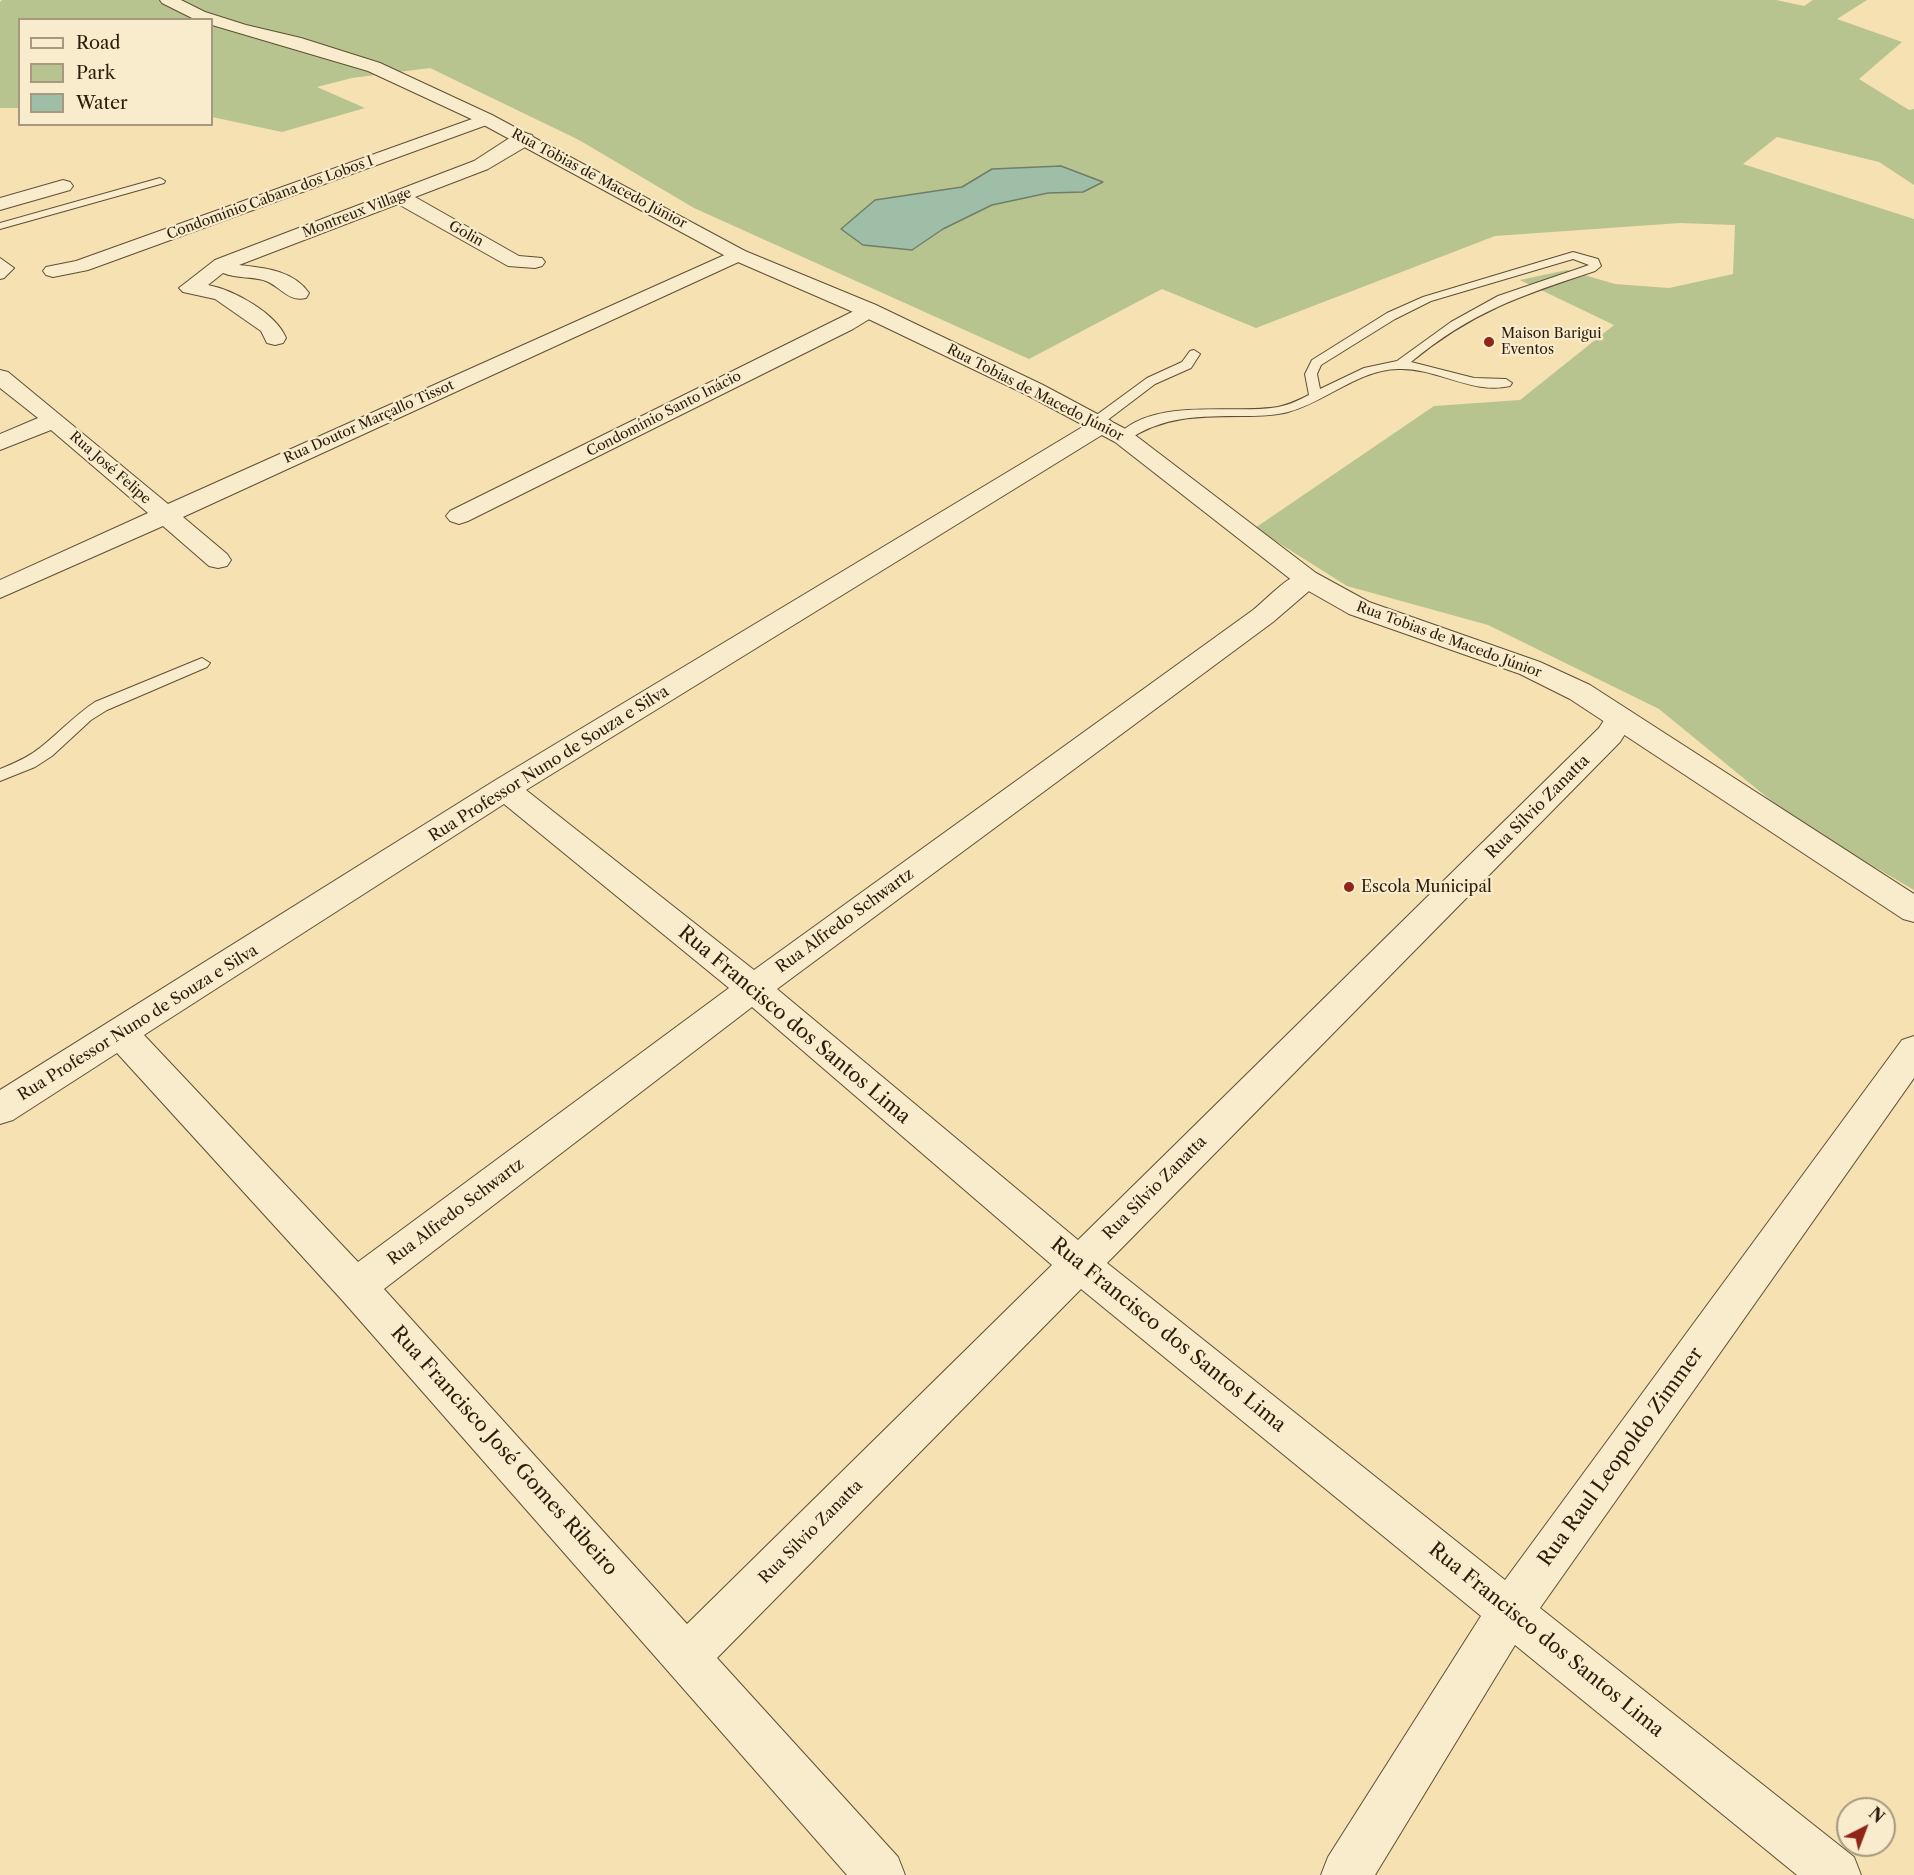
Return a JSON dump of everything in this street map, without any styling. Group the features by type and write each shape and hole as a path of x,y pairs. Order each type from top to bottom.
{"street":[{"name":"Rua Tobias de Macedo Júnior","path":"168,0 208,18"},
{"name":"Rua Tobias de Macedo Júnior","path":"213,20 374,67 525,139 738,255 868,310 1035,390 1107,428 1307,579 1359,608 1530,668 1580,692 1914,910"},
{"name":"Condomínio Cabana dos Lobos I","path":"53,271 81,266 486,119"},
{"name":"Montreux Village","path":"275,338 271,328 222,294 190,288 222,264 481,165 525,139"},
{"path":"0,204 63,186"},
{"name":"Golin","path":"400,197 515,262 536,262"},
{"name":"Rua Doutor Marçallo Tissot","path":"0,590 738,255"},
{"path":"222,264 232,270 273,276 298,293"},
{"name":"Condomínio Santo Inácio","path":"459,516 845,324 868,310"},
{"name":"Rua José Felipe","path":"0,377 218,560"},
{"path":"0,443 54,420"},
{"name":"Rua Professor Nuno de Souza e Silva","path":"0,1109 505,789 1107,428"},
{"name":"Rua Alfredo Schwartz","path":"356,1287 753,988 1263,616 1307,579"},
{"name":"Rua Sílvio Zanatta","path":"687,1656 1610,735 1620,718"},
{"name":"Rua Francisco dos Santos Lima","path":"505,789 753,988 1079,1264 1836,1875"},
{"name":"Rua Francisco José Gomes Ribeiro","path":"120,1034 356,1287 880,1875"},
{"name":"Rua Raul Leopoldo Zimmer","path":"1346,1875 1510,1610 1914,1050"}],"lane":[{"path":"0,226 160,181"},
{"path":"1315,396 1311,374 1316,363 1391,316 1426,299 1573,255 1594,261 1591,269 1515,293 1496,302 1425,344 1400,365"},
{"path":"0,261 8,268 0,276"},
{"path":"1107,428 1151,381 1186,365 1194,354"},
{"path":"1107,428 1135,428 1185,413 1261,412 1287,409 1381,367 1400,365 1432,370 1472,382 1506,382"},
{"path":"0,775 38,757 85,716 102,706 202,663"}],"green space":[{"path":"2,0 1776,0 1804,6 1813,0 1867,0 1837,19 1902,42 1859,79 1909,110 1914,109 1914,185 1879,162 1777,137 1743,164 1914,219 1914,890 1796,821 1659,709 1488,625 1347,586 1255,528 1434,406 1520,400 1614,325 1520,280 1567,270 1615,284 1669,288 1733,274 1735,225 1680,223 1495,236 1256,328 1162,289 1029,359 694,208 579,140 430,68 352,78 317,87 365,108 282,132 213,117 213,18 18,18 18,108 0,108 0,2"}],"water":[{"path":"1061,166 1103,182 1083,192 1048,193 992,205 943,229 912,250 863,245 841,229 875,200 962,187 992,169"}],"place":[{"name":"Maison Barigui Eventos","path":"1489,342"},
{"name":"Escola Municipal","path":"1349,887"}]}
